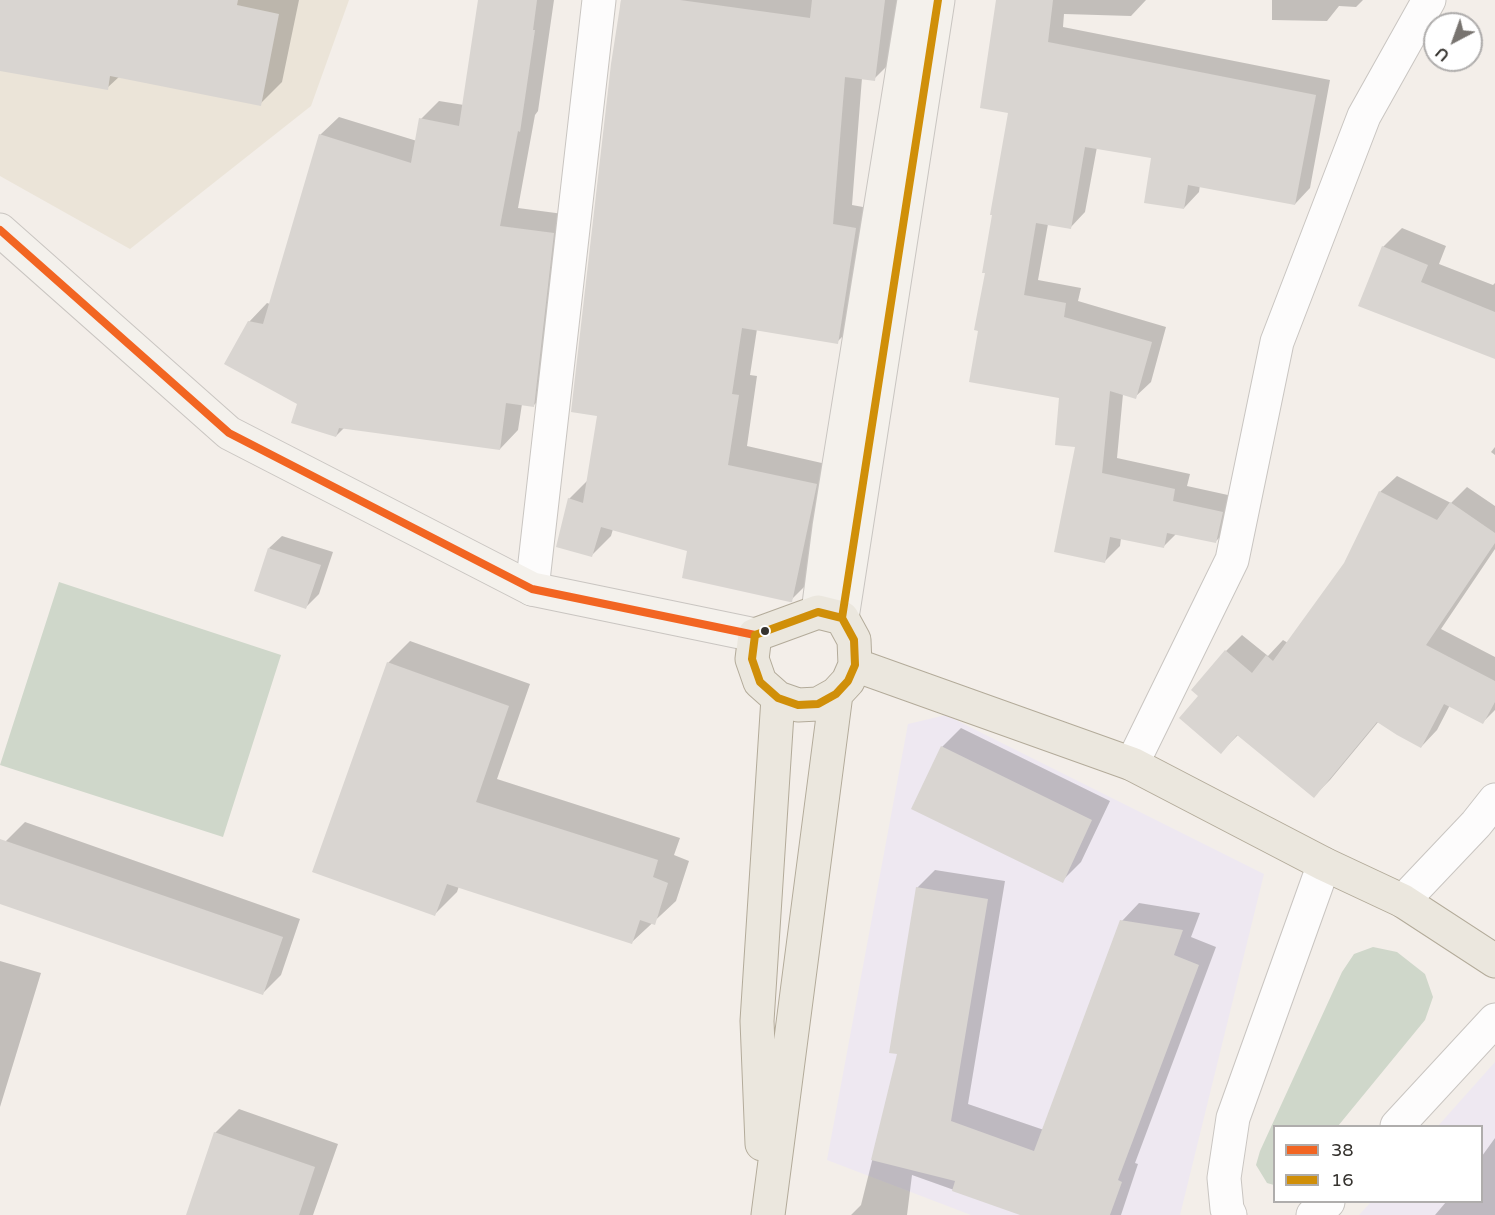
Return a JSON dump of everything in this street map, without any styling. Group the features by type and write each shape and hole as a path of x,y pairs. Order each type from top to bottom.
{"main road":[{"path":"830,615 854,640 855,665 848,681 836,694 818,704 798,705 778,698 760,682 752,659 755,635 830,615"},
{"path":"855,665 1132,764 1324,864 1403,901 1495,961"},
{"path":"767,1215 836,694"},
{"path":"767,1215 756,1021 778,698"}],"street":[{"path":"532,589 599,0"},
{"path":"830,615 829,526 914,0"},
{"path":"830,615 938,0"},
{"path":"1132,764 1232,560 1277,342 1364,116 1429,0"},
{"path":"0,230 229,434 532,589 755,635"},
{"path":"1403,901 1476,824 1495,800"},
{"path":"1230,1215 1227,1209 1224,1178 1233,1118 1324,864"},
{"path":"1398,1125 1495,1020"},
{"path":"1313,1215 1327,1203"}],"shaded area":[{"path":"0,0 349,0 311,106 130,249 0,176"},
{"path":"59,582 281,655 223,837 0,765"},
{"path":"946,715 1264,874 1180,1215 971,1215 827,1160 908,724"},
{"path":"1373,947 1397,952 1425,974 1433,997 1425,1020 1339,1125 1273,1125 1273,1185 1267,1183 1256,1165 1260,1151 1342,972 1354,954"},
{"path":"1495,1062 1495,1215 1359,1215 1370,1203 1483,1203 1483,1125 1439,1125"}],"building":[{"path":"0,0 238,0 237,5 279,14 261,106 110,76 108,90 0,71"},
{"path":"478,0 537,0 533,30 535,30 520,132 518,131 500,226 554,233 534,407 506,403 500,450 339,428 336,437 291,423 297,404 224,364 248,321 263,324 319,134 411,163 419,118 459,126"},
{"path":"621,0 680,0 810,18 812,0 885,0 875,81 845,77 833,224 856,228 838,344 742,328 732,394 739,395 728,465 817,484 792,602 682,578 687,551 601,527 592,557 556,547 568,498 583,503 597,416 571,412 611,64"},
{"path":"996,0 1053,0 1048,42 1316,95 1295,205 1188,185 1184,209 1144,203 1151,158 1085,147 1071,229 1036,223 1024,295 1066,303 1064,317 1152,342 1136,399 1110,391 1102,473 1175,489 1173,501 1223,512 1216,543 1167,533 1164,548 1110,537 1105,563 1054,552 1075,447 1055,445 1059,398 969,382 978,331 974,330 985,273 982,273 992,215 990,215 1008,113 980,108"},
{"path":"1382,246 1428,265 1421,282 1495,312 1495,359 1358,306"},
{"path":"1379,491 1437,520 1450,502 1495,533 1495,543 1426,645 1495,681 1495,702 1483,724 1444,704 1421,748 1377,722 1314,798 1237,735 1221,754 1179,718 1198,696 1191,690 1225,650 1252,673 1266,655 1273,661 1344,563"},
{"path":"268,548 321,565 306,609 254,591"},
{"path":"387,662 509,706 476,802 658,860 653,877 668,883 655,925 640,920 632,944 447,884 435,916 312,872"},
{"path":"941,746 1092,820 1063,883 911,809"},
{"path":"0,839 283,937 263,995 0,904"},
{"path":"916,887 988,899 951,1121 1034,1151 1120,920 1183,930 1174,955 1199,965 1118,1180 1122,1182 1110,1215 1020,1215 952,1191 955,1181 871,1160 897,1054 889,1053"},
{"path":"214,1132 315,1167 299,1215 186,1215"}],"transit line":[{"name":"16","path":"842,618 818,612 755,635 752,659 760,682 778,698 798,705 818,704 836,694 848,681 855,665 854,640 842,618 938,0"},
{"name":"38","path":"0,230 229,433 532,589 755,635"}]}
